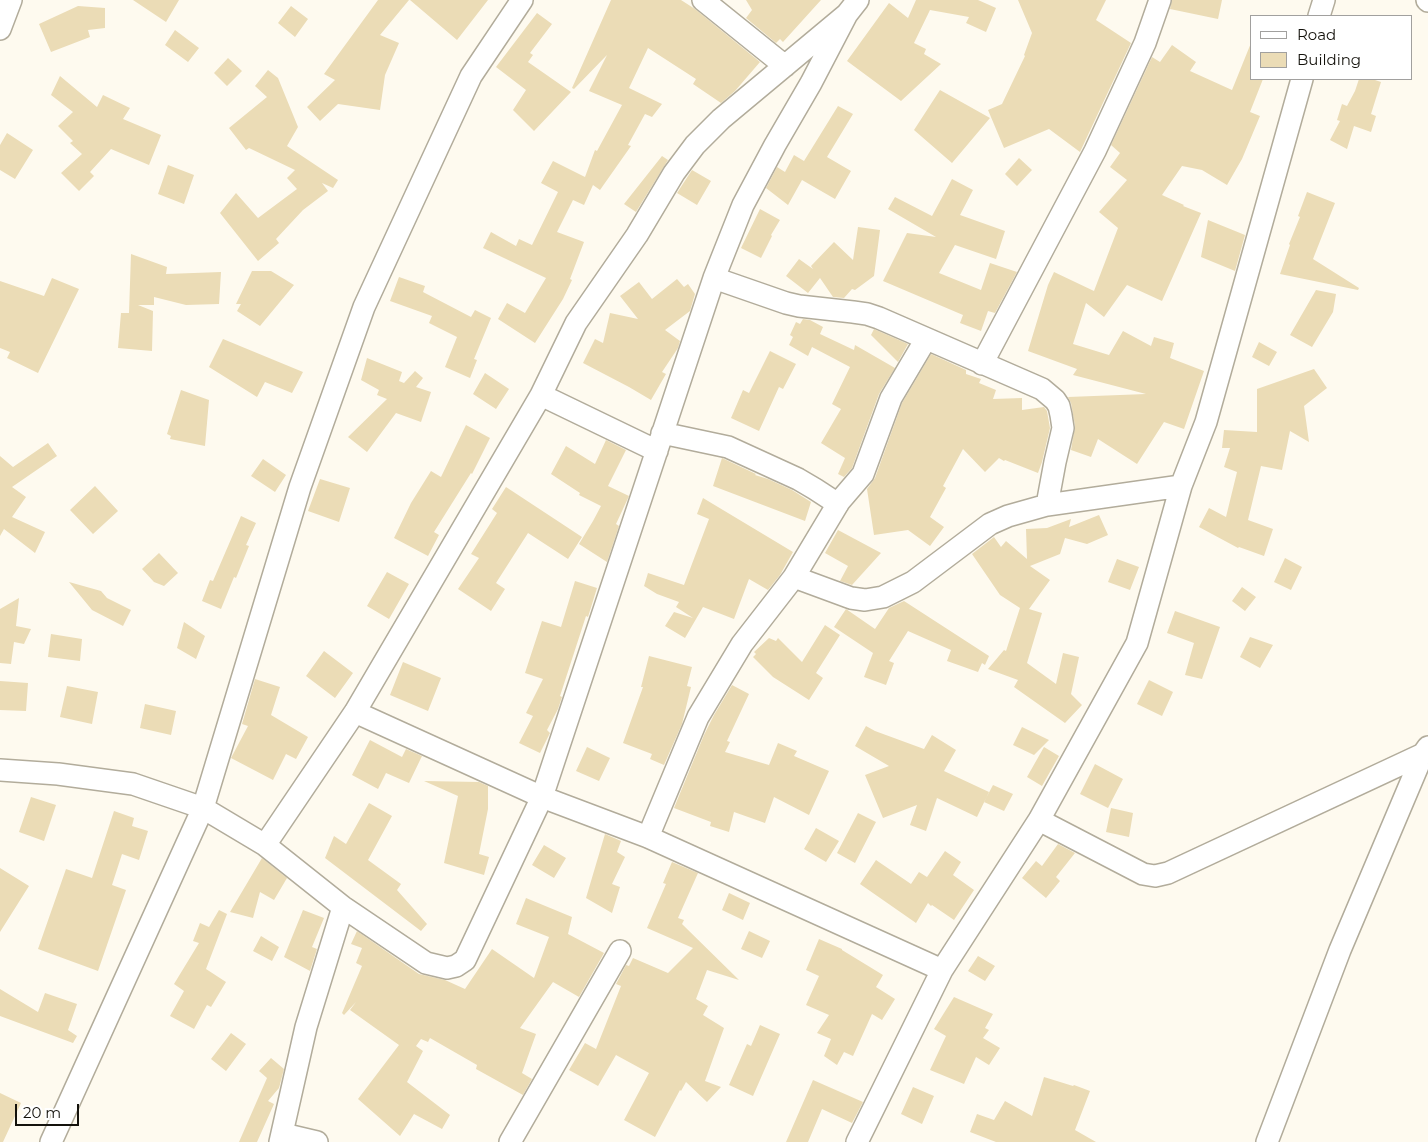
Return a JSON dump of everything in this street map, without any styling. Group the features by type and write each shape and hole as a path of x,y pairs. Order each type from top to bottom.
{"street":[{"path":"0,29 11,0"},
{"path":"51,1142 203,808 300,487 364,307 471,76 522,0"},
{"path":"703,0 785,66"},
{"path":"982,364 1095,151 1145,43 1160,0"},
{"path":"1320,15 1324,0"},
{"path":"0,770 58,774 133,784 203,808 264,845 343,907 426,963 447,968 456,966 466,960 542,797 714,278 743,205 852,7"},
{"path":"264,845 355,712 541,395 576,323 637,235 674,173 696,145 721,120 852,7"},
{"path":"857,1142 942,970 1039,820 1137,643 1182,486 1206,422 1302,80"},
{"path":"714,278 786,304 867,314 879,318 1042,389 1059,406 1063,428 1047,505"},
{"path":"648,837 698,718 742,644 794,577 838,504 866,470 890,400 926,339"},
{"path":"541,395 660,442 728,447 816,489 838,504"},
{"path":"794,577 850,598 865,600 883,597 913,582 990,524 1008,516 1047,505 1182,486"},
{"path":"355,712 542,797 648,837 942,970"},
{"path":"1039,820 1143,874 1155,876 1168,873 1426,750"},
{"path":"1267,1142 1340,950 1426,750"},
{"path":"317,1142 281,1138 306,1027 343,907"},
{"path":"510,1142 620,951"}],"building":[{"path":"133,0 179,0 166,22"},
{"path":"378,0 409,0 380,35 399,43 385,75 380,110 338,104 320,121 307,107 335,80 324,74"},
{"path":"410,0 488,0 457,40"},
{"path":"611,0 681,0 695,9 760,62 735,91 721,103 693,84 696,79 648,48 629,88 662,104 652,117 645,114 628,145 631,146 600,190 593,185 584,205 573,200 557,232 584,242 570,279 572,280 563,299 535,343 498,319 507,303 525,313 546,278 483,248 491,232 516,246 519,239 532,245 558,192 541,183 553,161 585,177 595,150 597,151 622,105 589,91 607,55 574,89 572,88"},
{"path":"746,0 821,0 783,42 780,39 776,43 746,18 752,10"},
{"path":"916,0 978,0 996,8 986,32 966,23 969,17 930,10 914,43 926,49 924,54 941,64 901,101 847,61 889,3 908,18"},
{"path":"1018,0 1106,0 1096,20 1131,43 1080,152 1049,129 1004,148 988,110 1002,104 1025,56 1032,33"},
{"path":"1172,0 1222,0 1218,19 1170,9"},
{"path":"78,6 105,8 105,28 88,30 90,37 51,52 39,24"},
{"path":"291,6 308,19 295,37 278,23"},
{"path":"537,13 552,24 530,53 533,55 528,62 571,92 534,131 513,110 526,90 496,67"},
{"path":"175,30 199,48 188,62 165,45"},
{"path":"1172,45 1196,62 1190,71 1232,90 1250,45 1250,80 1263,80 1250,112 1260,116 1242,159 1227,185 1202,170 1182,166 1162,195 1201,213 1162,301 1127,285 1104,317 1086,303 1073,344 1109,355 1123,331 1151,346 1154,337 1174,343 1170,358 1204,371 1184,429 1164,422 1137,464 1098,439 1091,457 1071,450 1075,426 1071,403 1068,397 1146,394 1073,375 1077,369 1028,351 1048,285 1054,272 1094,291 1118,228 1099,212 1127,180 1110,167 1120,153 1111,145 1152,57 1160,62"},
{"path":"228,58 242,71 227,86 214,73"},
{"path":"268,70 278,78 298,127 287,146 338,180 333,188 322,183 328,191 303,210 276,239 279,243 258,261 220,213 236,193 258,218 297,189 287,178 295,170 249,148 246,150 229,128 267,97 255,86"},
{"path":"60,76 97,107 103,95 130,108 123,119 161,135 149,165 111,149 90,172 94,176 79,191 61,173 82,154 70,143 73,141 58,126 73,112 51,95"},
{"path":"1359,80 1381,82 1371,114 1376,116 1371,132 1354,126 1347,149 1330,140 1340,121 1337,120 1342,104 1347,106"},
{"path":"940,90 990,118 952,163 914,130"},
{"path":"838,106 853,114 827,157 851,171 835,199 802,180 788,205 766,188 777,167 785,172 794,155 804,161"},
{"path":"7,133 33,150 15,179 0,170 0,145"},
{"path":"662,156 668,160 636,212 624,204"},
{"path":"1019,158 1032,170 1017,186 1005,174"},
{"path":"168,165 194,175 184,204 158,194"},
{"path":"692,170 711,181 697,205 677,193"},
{"path":"952,179 973,190 960,215 1005,231 996,259 955,245 939,273 981,290 990,263 1017,272 995,313 988,311 981,331 960,323 963,315 883,281 907,233 936,237 888,209 895,197 932,216"},
{"path":"1307,192 1335,203 1313,259 1359,288 1358,290 1280,274"},
{"path":"760,209 780,220 761,258 741,248"},
{"path":"1208,220 1245,235 1235,271 1201,257"},
{"path":"858,227 880,230 874,276 855,290 852,289 844,298 833,297 820,278 808,293 786,276 799,259 813,269 811,266 834,242 853,260"},
{"path":"131,254 167,267 166,274 221,272 219,304 186,305 154,297 154,305 138,305 153,311 152,351 118,348 121,313 129,313"},
{"path":"252,271 271,271 294,285 260,326 237,311 241,304 236,304"},
{"path":"399,277 425,286 423,292 471,317 475,310 491,318 474,359 477,360 470,378 445,367 457,337 429,323 432,316 390,301"},
{"path":"52,278 79,289 38,373 7,358 10,352 0,348 0,281 44,296"},
{"path":"677,279 684,287 688,284 695,294 690,311 665,330 680,341 678,348 662,372 666,374 651,400 583,363 595,339 603,343 610,313 638,319 620,296 639,282 652,299"},
{"path":"1316,290 1336,294 1333,312 1312,347 1290,335"},
{"path":"803,319 810,320 823,327 820,334 854,350 855,345 895,368 879,394 852,468 844,477 838,474 845,458 821,443 841,409 832,404 850,367 812,347 808,356 789,345 793,337 790,335 796,322 800,324"},
{"path":"874,329 908,344 898,362 871,335"},
{"path":"223,339 303,372 292,393 265,382 257,397 209,367"},
{"path":"1259,342 1277,352 1269,366 1252,357"},
{"path":"770,351 796,364 783,389 779,387 759,431 731,418 743,390 749,393"},
{"path":"931,354 966,370 966,374 981,379 979,383 996,390 993,399 1022,398 1022,410 1044,407 1047,411 1050,428 1038,473 999,458 985,472 963,449 943,486 946,488 930,517 944,527 930,546 908,530 874,535 867,489 875,478 902,403"},
{"path":"367,358 402,372 399,381 404,383 415,371 423,378 416,387 431,392 421,422 396,413 367,452 348,437 387,399 377,395 379,390 361,380"},
{"path":"1314,369 1327,388 1304,406 1309,442 1290,431 1282,470 1261,466 1248,520 1273,529 1264,556 1238,548 1199,527 1209,508 1226,517 1237,472 1224,467 1230,448 1222,448 1224,430 1257,432 1257,389"},
{"path":"485,373 509,389 496,409 473,394"},
{"path":"181,390 209,400 205,446 170,439 171,436 167,434"},
{"path":"466,425 490,438 472,474 434,532 439,535 428,556 394,538 411,503 431,471 441,477"},
{"path":"606,440 626,450 608,486 629,496 616,524 619,526 607,562 579,544 601,506 579,495 580,493 551,474 566,446 595,464"},
{"path":"48,443 57,456 12,487 26,497 12,517 45,532 35,553 4,529 0,536 0,456 13,467"},
{"path":"722,458 755,475 792,490 811,502 805,521 713,486"},
{"path":"263,459 286,475 275,492 251,476"},
{"path":"320,479 350,488 339,522 308,511"},
{"path":"95,486 118,511 93,534 70,510"},
{"path":"506,487 582,537 568,559 528,533 496,583 505,589 491,611 458,589 479,558 471,554 497,513 492,509"},
{"path":"703,498 793,552 780,575 768,590 749,579 734,619 703,607 685,638 665,626 674,612 693,618 676,607 679,602 657,594 644,586 648,573 684,585 709,519 697,514"},
{"path":"1099,515 1108,535 1087,544 1065,538 1060,554 1030,566 1050,580 1029,609 1042,613 1027,663 1056,684 1063,653 1079,657 1071,694 1082,705 1065,723 1014,687 1018,680 988,669 1004,650 1006,651 1020,608 1000,595 972,554 994,537 1001,547 1006,541 1027,559 1026,529 1047,528 1071,519 1069,527"},
{"path":"241,516 256,523 246,545 249,546 236,578 234,577 221,609 202,601 210,580 213,581"},
{"path":"838,530 881,553 852,585 840,581 848,566 825,553"},
{"path":"159,553 178,573 164,586 154,582 142,569"},
{"path":"1285,558 1302,567 1291,590 1274,582"},
{"path":"1117,559 1139,567 1130,590 1108,582"},
{"path":"387,572 409,584 389,619 367,606"},
{"path":"575,581 597,588 560,696 562,697 558,709 547,730 550,733 540,753 519,743 533,716 526,713 543,679 525,673 542,621 561,627"},
{"path":"69,582 101,591 107,598 131,610 123,626 92,610"},
{"path":"1242,587 1256,597 1245,611 1232,601"},
{"path":"19,598 16,626 31,629 24,644 14,642 11,664 0,663 0,609"},
{"path":"904,601 989,656 985,665 982,663 978,672 947,661 951,650 908,631 889,661 894,663 886,685 864,677 873,653 834,627 846,609 875,629 889,608"},
{"path":"1175,611 1220,627 1202,679 1185,675 1194,643 1167,633"},
{"path":"184,622 205,636 196,659 177,648"},
{"path":"825,625 840,635 816,673 823,678 809,700 773,677 753,657 756,654 754,652 769,638 776,641 778,638 802,662"},
{"path":"51,634 82,639 80,661 48,657"},
{"path":"1250,637 1273,645 1260,668 1240,657"},
{"path":"324,651 353,673 335,698 306,676"},
{"path":"649,656 692,667 687,686 691,687 682,724 664,765 650,759 652,754 623,743 643,687 641,687"},
{"path":"403,662 441,678 428,711 390,695"},
{"path":"255,679 280,687 271,715 308,737 296,759 286,754 273,780 231,758 248,726 242,724"},
{"path":"1149,680 1173,692 1162,716 1137,704"},
{"path":"0,681 28,683 26,711 0,710"},
{"path":"732,685 749,694 727,741 730,742 725,752 769,765 778,743 797,751 794,756 829,771 809,815 774,797 765,823 734,812 729,832 710,826 711,822 674,808 704,735"},
{"path":"67,686 98,692 92,724 60,717"},
{"path":"145,704 176,711 171,735 140,728"},
{"path":"866,726 924,749 932,735 956,750 944,771 989,792 977,817 937,798 926,831 910,825 917,805 883,818 865,775 889,766 855,746"},
{"path":"1022,727 1049,740 1034,755 1013,745"},
{"path":"370,740 402,757 406,749 422,756 409,783 386,773 378,789 352,775"},
{"path":"587,747 610,758 599,781 576,771"},
{"path":"1044,747 1059,756 1042,786 1027,777"},
{"path":"1095,764 1123,779 1108,808 1080,794"},
{"path":"424,781 479,782 488,786 488,809 479,854 489,857 484,875 444,863 458,796"},
{"path":"993,785 1013,794 1004,811 984,802"},
{"path":"31,797 56,805 44,841 19,832"},
{"path":"369,803 392,816 368,860 401,884 397,890 427,924 421,931 325,858 334,836 346,844"},
{"path":"1111,808 1133,813 1129,837 1106,832"},
{"path":"114,811 134,818 132,826 148,831 139,860 122,854 112,885 126,890 98,971 38,949 66,869 92,878"},
{"path":"858,813 876,822 855,863 837,853"},
{"path":"816,828 839,841 826,862 804,849"},
{"path":"605,834 621,841 617,852 625,857 612,884 620,887 612,913 586,898"},
{"path":"1058,844 1075,853 1056,877 1060,881 1046,898 1022,878 1036,861 1042,866"},
{"path":"544,845 566,858 554,878 532,865"},
{"path":"945,851 961,862 953,875 974,890 954,920 928,903 916,923 860,884 876,860 911,884 919,872 927,877"},
{"path":"262,858 287,878 274,900 260,892 253,918 230,912"},
{"path":"672,862 698,873 678,918 684,920 682,924 739,980 707,970 696,999 708,1006 703,1015 724,1028 705,1081 721,1087 707,1102 686,1082 655,1137 624,1120 649,1073 616,1055 598,1086 569,1070 585,1043 596,1049 621,986 616,984 626,965 629,966 633,958 668,973 693,948 647,928 666,884 663,883"},
{"path":"0,868 29,886 0,932"},
{"path":"729,893 750,903 743,920 722,910"},
{"path":"526,898 572,917 568,934 604,953 579,997 553,982 520,1028 536,1034 522,1073 532,1079 523,1095 476,1069 477,1065 430,1038 428,1042 421,1039 416,1046 423,1051 407,1082 450,1115 442,1129 414,1114 400,1136 358,1099 399,1045 350,1010 356,1002 344,1015 342,1013 362,966 356,963 362,948 351,944 357,931 419,974 445,980 465,989 492,949 534,978 549,937 516,924"},
{"path":"219,910 227,914 206,969 226,982 211,1007 207,1005 194,1029 170,1016 184,991 174,984 199,943 193,941 200,923 209,927"},
{"path":"303,910 324,918 312,947 317,949 310,971 284,957"},
{"path":"749,931 770,941 762,958 741,949"},
{"path":"261,936 279,947 272,961 253,951"},
{"path":"819,939 842,949 883,975 876,987 895,999 882,1020 872,1014 853,1056 844,1052 837,1065 824,1056 831,1039 817,1033 829,1015 806,1005 819,976 806,970"},
{"path":"978,956 995,966 985,981 968,971"},
{"path":"0,989 38,1012 45,993 77,1004 68,1030 77,1036 73,1043 0,1016"},
{"path":"954,997 993,1014 985,1028 989,1030 983,1038 1000,1048 989,1065 976,1057 964,1084 930,1070 946,1036 934,1029"},
{"path":"760,1025 780,1034 753,1096 729,1085 747,1044 751,1046"},
{"path":"231,1033 246,1044 226,1071 211,1059"},
{"path":"271,1058 284,1069 279,1088 268,1101 274,1104 257,1142 239,1142 267,1078 259,1071"},
{"path":"1044,1077 1090,1091 1075,1130 1096,1142 996,1142 970,1132 977,1114 994,1120 1005,1101 1032,1116"},
{"path":"813,1080 863,1102 852,1123 822,1109 808,1142 786,1142"},
{"path":"913,1087 934,1096 922,1124 901,1114"},
{"path":"0,1093 21,1103 3,1142 0,1142"}]}
